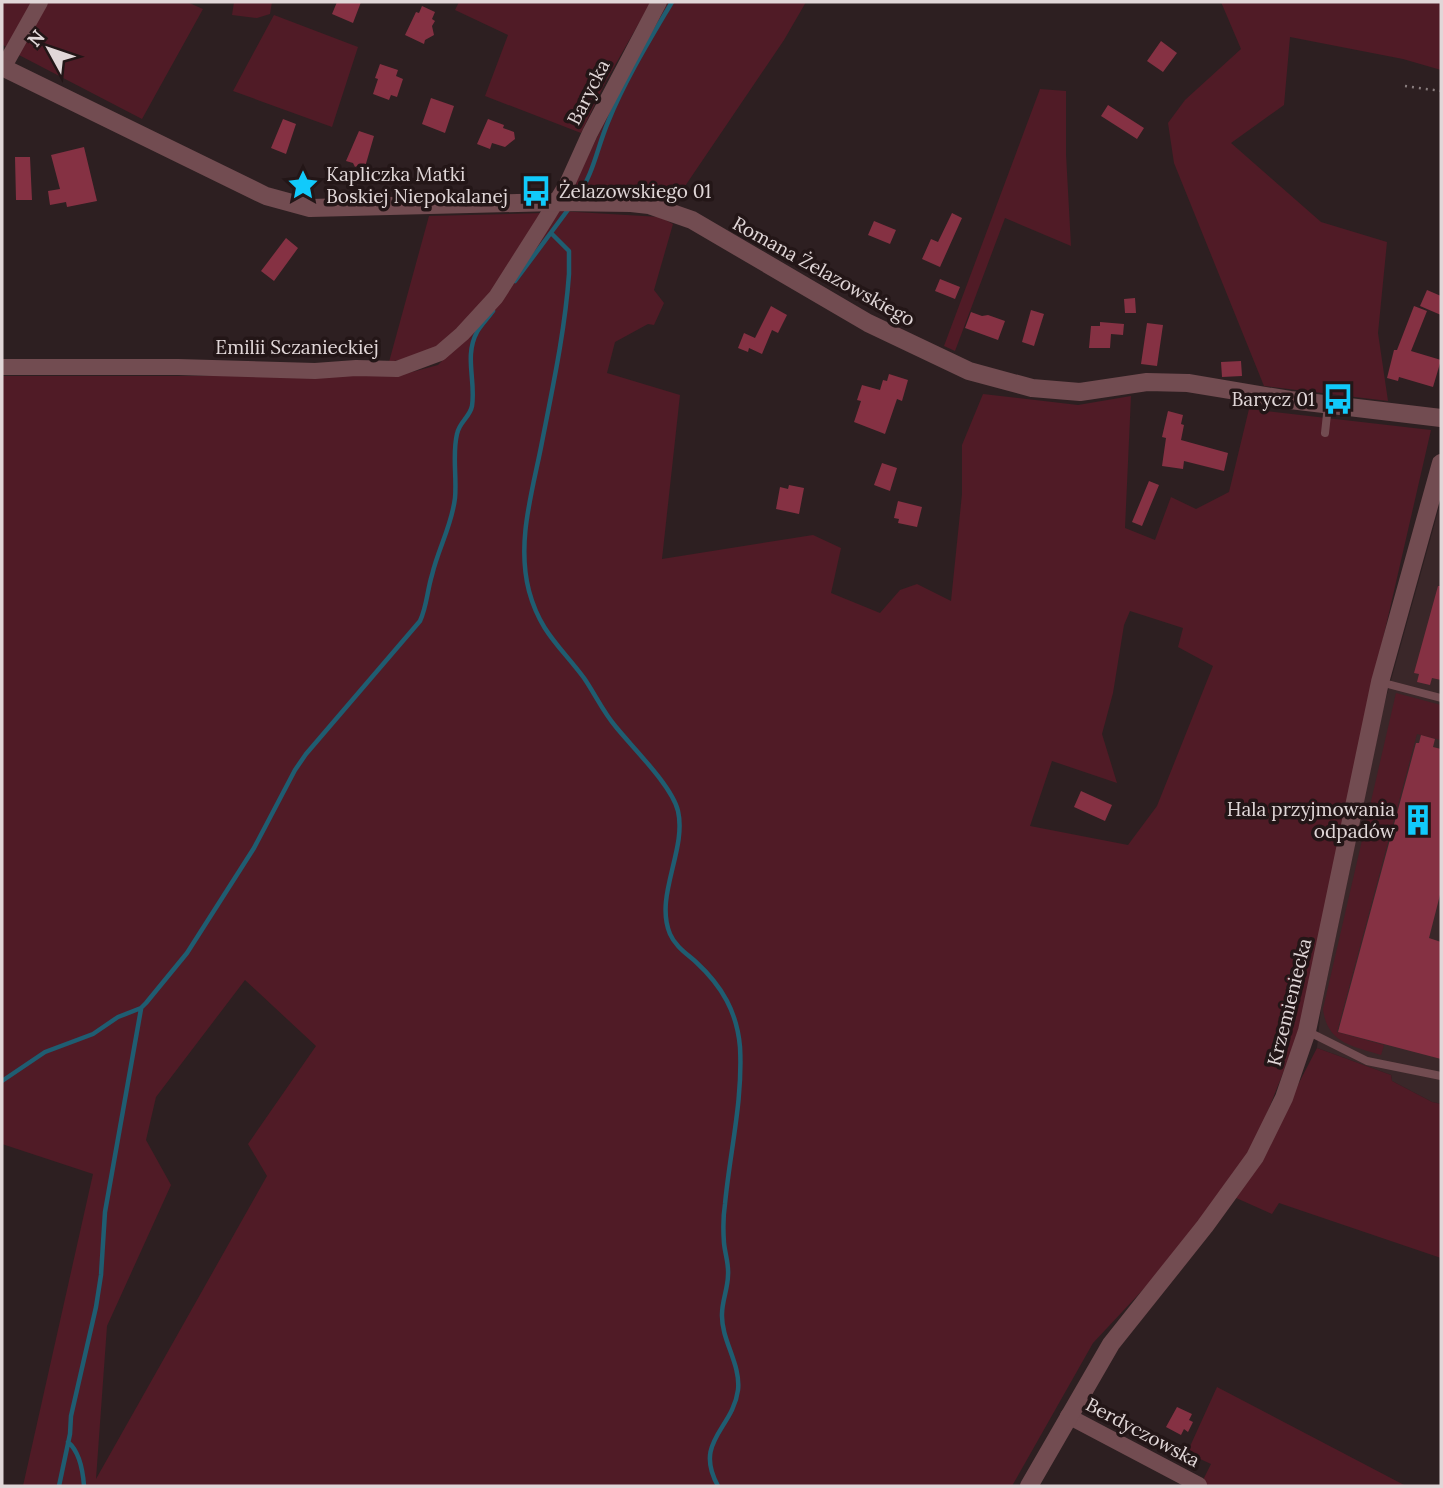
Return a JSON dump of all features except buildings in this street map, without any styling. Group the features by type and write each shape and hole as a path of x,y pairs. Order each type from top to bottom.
{"street":[{"path":"3,68 40,2"},
{"name":"Barycka","path":"560,202 590,133 659,2"},
{"name":"Romana Żelazowskiego","path":"3,68 266,195 310,208 560,202 631,202 649,205 692,220 868,323 969,371 1032,388 1080,392 1147,382 1188,383 1328,405 1441,418"},
{"name":"Emilii Sczanieckiej","path":"2,367 178,367 315,371 397,369 440,353 462,334 496,297 560,202"},
{"name":"Krzemieniecka","path":"1029,1486 1111,1344 1151,1290 1205,1226 1255,1157 1284,1098 1307,1031 1380,682 1441,463"},
{"name":"Berdyczowska","path":"1068,1416 1199,1485"}],"lane":[{"path":"1325,433 1328,405"},
{"path":"1380,682 1441,698"},
{"path":"1307,1031 1367,1061 1441,1076"}],"path":[{"path":"1405,86 1441,90"}],"shaded area":[{"path":"2,2 35,2 6,47 2,44"},
{"path":"45,2 187,2 203,9 142,119 17,54"},
{"path":"234,2 272,2 270,14 257,18 232,15"},
{"path":"459,2 651,2 606,81 581,133 485,96 508,35 455,10"},
{"path":"668,2 806,2 784,40 679,195 605,188 571,190 620,91"},
{"path":"1221,2 1441,2 1441,70 1403,59 1290,37 1284,105 1231,143 1321,222 1387,242 1378,333 1388,401 1264,386 1174,163 1168,123 1185,100 1241,49"},
{"path":"274,15 358,47 332,127 233,91"},
{"path":"1040,89 1066,91 1071,246 1005,218 955,351 944,346"},
{"path":"559,211 660,217 673,224 654,290 664,303 654,325 648,324 615,342 607,373 680,395 662,559 813,535 841,548 831,593 880,613 900,590 917,584 951,601 962,494 962,445 983,394 1078,405 1131,396 1125,528 1155,540 1171,497 1196,509 1229,492 1249,409 1431,430 1374,678 1297,1038 1250,1156 1167,1264 1093,1343 1012,1486 23,1486 93,1174 2,1144 2,376 397,376 438,365 472,330","holes":["1130,611 1183,628 1178,647 1213,666 1157,806 1128,845 1030,826 1052,761 1117,783 1102,734 1113,693 1124,625","245,980 316,1046 248,1144 267,1176 96,1479 107,1326 171,1185 146,1140 156,1097"]},
{"path":"545,213 492,294 459,332 441,346 421,355 389,362 429,216"},
{"path":"1441,501 1441,1104 1392,1081 1391,1075 1317,1048 1321,1008 1383,709"},
{"path":"1396,693 1441,705 1441,740 1417,734 1337,1032 1384,1045 1381,1055 1351,1045 1335,1036 1325,1020 1323,1009"},
{"path":"1317,1048 1391,1075 1392,1081 1441,1104 1441,1258 1279,1203 1272,1214 1234,1197 1261,1156"},
{"path":"1217,1387 1406,1486 1200,1486 1211,1464 1187,1453"}],"waterway":[{"path":"577,197 587,179 622,91 672,2"},
{"path":"515,281 570,207"},
{"path":"551,233 569,251 569,274 558,358 527,516 524,553 529,591 545,628 584,678 611,721 660,779 674,801 680,826 666,904 670,934 678,946 721,990 736,1022 740,1047 740,1086 723,1228 728,1271 722,1314 737,1371 738,1390 735,1403 712,1446 711,1471 718,1486"},
{"path":"2,1081 45,1052 93,1034 146,1003 187,953 254,848 306,754 420,621 453,508 458,430 472,406 473,341 493,311"},
{"path":"59,1486 71,1416 96,1307 105,1212 141,1009"},
{"path":"68,1442 78,1457 84,1486"}],"place":[{"name":"Kapliczka Matki Boskiej Niepokalanej","path":"303,185"},
{"name":"Żelazowskiego 01","path":"536,191"},
{"name":"Barycz 01","path":"1338,399"},
{"name":"Hala przyjmowania odpadów","path":"1418,820"}]}
